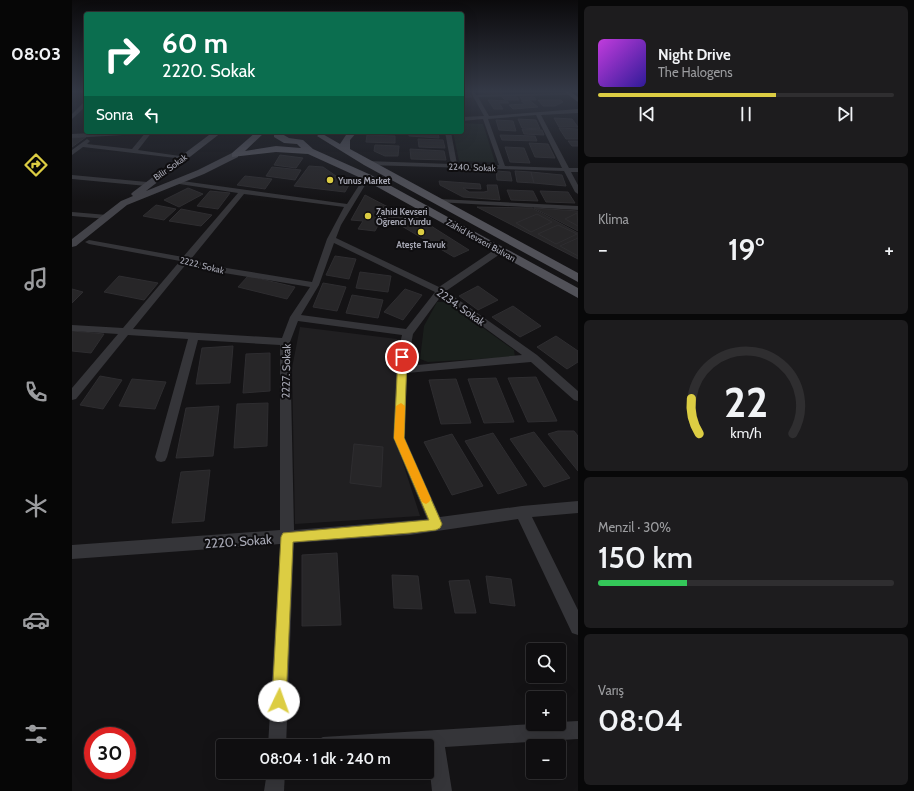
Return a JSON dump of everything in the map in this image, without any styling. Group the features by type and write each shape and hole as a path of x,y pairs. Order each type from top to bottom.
{"main road":[{"path":"235,155 259,134"},
{"path":"235,155 274,134"},
{"name":"Zahid Kevseri Bulvarı","path":"278,134 282,140 297,142 310,151 367,177 578,294"},
{"path":"235,155 265,146 313,140 321,134"},
{"name":"Zahid Kevseri Bulvarı","path":"321,134 367,163 578,278"},
{"path":"346,150 344,145 346,139 351,134"},
{"path":"235,155 276,149 310,151"}],"street":[{"path":"489,128 503,168"},
{"path":"545,128 578,192"},
{"path":"72,136 96,134"},
{"path":"72,153 96,134"},
{"path":"133,152 147,134"},
{"name":"Bilir Sokak","path":"72,244 147,184 214,134"},
{"path":"448,134 454,166"},
{"path":"82,145 184,157"},
{"path":"124,203 201,172 235,155"},
{"name":"2240. Sokak","path":"367,163 578,170"},
{"path":"72,177 147,184"},
{"name":"2227. Sokak","path":"277,739 287,537 285,342 295,317 315,286 331,239 367,177"},
{"path":"175,182 349,206"},
{"path":"72,396 242,192"},
{"path":"439,201 578,208"},
{"path":"72,214 107,217"},
{"name":"2234. Sokak","path":"331,239 440,291 533,358 578,397"},
{"name":"2222. Sokak","path":"90,242 186,260 206,267 315,286"},
{"path":"436,524 399,438 402,357 408,333 440,291 500,250"},
{"path":"295,317 408,333"},
{"path":"72,328 285,342"},
{"path":"161,457 194,336"},
{"path":"402,370 533,358"},
{"name":"2220. Sokak","path":"72,552 410,528 522,512 578,506"},
{"path":"522,512 578,627"},
{"path":"442,791 434,739 578,730"},
{"path":"274,791 275,779"}],"shaded area":[{"path":"464,128 484,128 495,162 459,161 453,134 464,134"},
{"path":"437,302 447,302 514,350 515,357 428,362 420,359 424,326"},
{"path":"300,327 397,339 395,438 420,516 295,524 292,368"}],"building":[{"path":"498,128 515,128 516,131 499,130"},
{"path":"522,128 540,128 540,129"},
{"path":"559,128 578,129 578,139 566,139"},
{"path":"522,129 542,130 544,135 524,134"},
{"path":"409,134 438,134 439,138 409,136"},
{"path":"367,135 395,136 395,143 366,142"},
{"path":"500,135 535,136 537,141 502,140"},
{"path":"86,137 72,147 72,138"},
{"path":"418,139 443,140 445,148 419,147"},
{"path":"568,141 578,141 578,146 572,146"},
{"path":"529,143 548,144 555,158 535,157"},
{"path":"375,145 399,146 398,156 385,156 374,151"},
{"path":"505,147 524,148 530,163 510,162"},
{"path":"410,149 444,151 446,160 411,159"},
{"path":"280,155 303,158 296,168 274,165"},
{"path":"309,166 323,167 349,185 345,192 294,186"},
{"path":"272,167 301,170 295,180 266,176"},
{"path":"496,171 510,172 512,181 497,180"},
{"path":"515,171 531,172 534,183 517,182"},
{"path":"531,172 562,175 566,186 534,183"},
{"path":"245,176 272,179 265,189 237,185"},
{"path":"439,181 480,184 481,189 463,188 469,192 488,191 487,185 497,185 500,200 463,197 440,185"},
{"path":"188,188 203,194 179,207 164,200"},
{"path":"507,190 533,191 538,201 511,200"},
{"path":"210,191 230,193 218,209 197,206"},
{"path":"540,191 568,192 575,203 546,202"},
{"name":"Zahid Kevseri Öğrenci Yurdu","path":"365,195 388,207 375,231 358,229 363,221 351,220"},
{"path":"156,205 176,209 164,220 143,216"},
{"path":"401,207 469,250 454,257 400,225 385,221 391,210"},
{"path":"477,207 532,208 578,233 578,259"},
{"path":"534,208 578,211 578,231"},
{"path":"181,209 212,215 201,226 169,221"},
{"path":"577,213 578,226 565,219"},
{"path":"537,214 552,222 531,232 516,223"},
{"path":"558,225 577,234 556,244 538,234"},
{"path":"578,238 578,256 560,246"},
{"path":"335,256 356,259 349,279 326,275"},
{"path":"360,272 391,276 388,292 356,288"},
{"path":"119,276 158,283 144,300 104,292"},
{"path":"248,276 295,287 287,299 238,287"},
{"path":"323,283 346,287 337,311 313,307"},
{"path":"478,286 498,300 478,310 459,296"},
{"path":"72,289 83,292 72,303"},
{"path":"405,289 422,295 403,320 384,312"},
{"path":"352,295 383,300 378,318 346,313"},
{"path":"513,306 541,326 520,337 492,317"},
{"path":"72,331 104,334 91,353 72,351"},
{"path":"556,336 578,351 578,362 567,369 537,347"},
{"path":"233,346 230,383 196,384 202,348"},
{"path":"270,353 270,391 243,393 246,354"},
{"path":"100,376 122,380 103,409 80,405"},
{"path":"536,377 557,421 528,422 508,378"},
{"path":"496,378 514,422 484,423 468,379"},
{"path":"132,379 166,382 155,409 119,406"},
{"path":"456,379 471,423 441,424 429,380"},
{"path":"268,403 267,446 234,448 237,404"},
{"path":"219,406 213,456 176,458 186,408"},
{"path":"558,431 574,431 578,436 578,471 548,434"},
{"path":"534,432 570,478 544,487 510,439"},
{"path":"493,433 527,485 498,494 465,441"},
{"path":"452,434 483,486 452,495 424,442"},
{"path":"354,444 383,447 381,487 350,483"},
{"path":"210,470 204,521 172,523 181,472"},
{"path":"337,553 341,625 302,626 302,555"},
{"path":"392,575 418,576 422,609 394,608"},
{"path":"486,576 511,579 515,606 490,603"},
{"path":"469,580 476,613 455,613 449,581"}],"slow traffic":[{"path":"401,406 399,438 426,499"}],"place":[{"name":"Yunus Market","path":"330,180"},
{"name":"Zahid Kevseri Öğrenci Yurdu","path":"368,216"},
{"name":"Ateşte Tavuk","path":"421,232"}],"route":[{"path":"279,701 287,537 410,528 436,524 399,438 402,357"}]}
